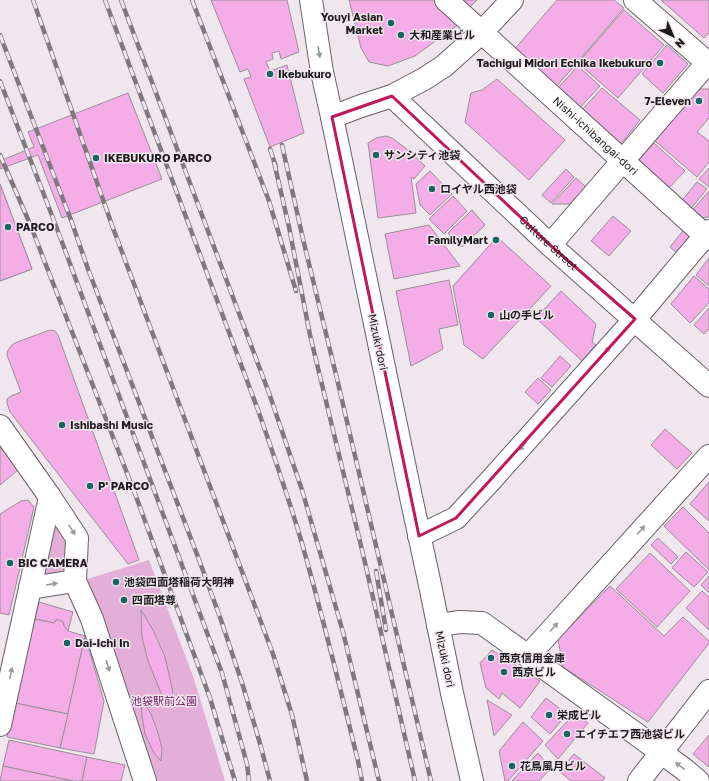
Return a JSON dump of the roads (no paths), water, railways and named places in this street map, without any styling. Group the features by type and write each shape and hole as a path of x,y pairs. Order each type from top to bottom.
{"street":[{"name":"Mizuki dori","path":"311,0 322,72 453,700 472,781"},
{"name":"Nishi-ichibangai-dori","path":"446,0 708,236"},
{"path":"332,117 392,96 424,79 444,66 482,32 512,0"},
{"path":"550,245 709,63 636,0"},
{"name":"Culture Street","path":"392,96 550,245 708,382"},
{"path":"419,536 456,518 708,236"},
{"path":"0,426 77,538 75,581 92,619 145,781"},
{"path":"528,656 709,456"},
{"path":"0,725 50,497"},
{"path":"30,588 75,581"},
{"path":"438,625 460,622 482,623 661,752 698,781"},
{"path":"639,781 709,690"}],"railway":[{"path":"33,0 113,228 273,654 292,715 307,781"},
{"path":"105,0 258,410 286,491 324,622 362,781"},
{"path":"121,0 269,393 302,490 343,632 379,781"},
{"path":"192,0 269,201 296,291"},
{"path":"0,35 221,620 243,686 270,781"},
{"path":"0,81 56,226 222,673 247,764 249,781"},
{"path":"282,145 431,781"},
{"path":"270,149 276,167"},
{"path":"0,155 30,224 134,491 210,698 235,781"},
{"path":"274,162 289,227 310,335 363,554 415,781"},
{"path":"376,571 386,630"}],"place":[{"name":"Youyi Asian Market","path":"391,23"},
{"name":"大和産業ビル","path":"401,35"},
{"name":"Tachigui Midori Echika Ikebukuro","path":"660,63"},
{"name":"Ikebukuro","path":"270,74"},
{"name":"7-Eleven","path":"699,101"},
{"name":"サンシティ池袋","path":"376,155"},
{"name":"IKEBUKURO PARCO","path":"96,158"},
{"name":"ロイヤル西池袋","path":"432,189"},
{"name":"PARCO","path":"8,227"},
{"name":"FamilyMart","path":"496,240"},
{"name":"山の手ビル","path":"491,315"},
{"name":"Ishibashi Music","path":"62,425"},
{"name":"P' PARCO","path":"90,486"},
{"name":"BIC CAMERA","path":"10,563"},
{"name":"池袋四面塔稲荷大明神","path":"116,582"},
{"name":"四面塔尊","path":"124,600"},
{"name":"Dai-Ichi In","path":"67,643"},
{"name":"西京信用金庫","path":"491,658"},
{"name":"西京ビル","path":"504,672"},
{"name":"栄成ビル","path":"549,715"},
{"name":"エイチエフ西池袋ビル","path":"567,734"},
{"name":"花鳥風月ビル","path":"512,766"}],"park label":[{"name":"池袋駅前公園","path":"164,701"}]}
